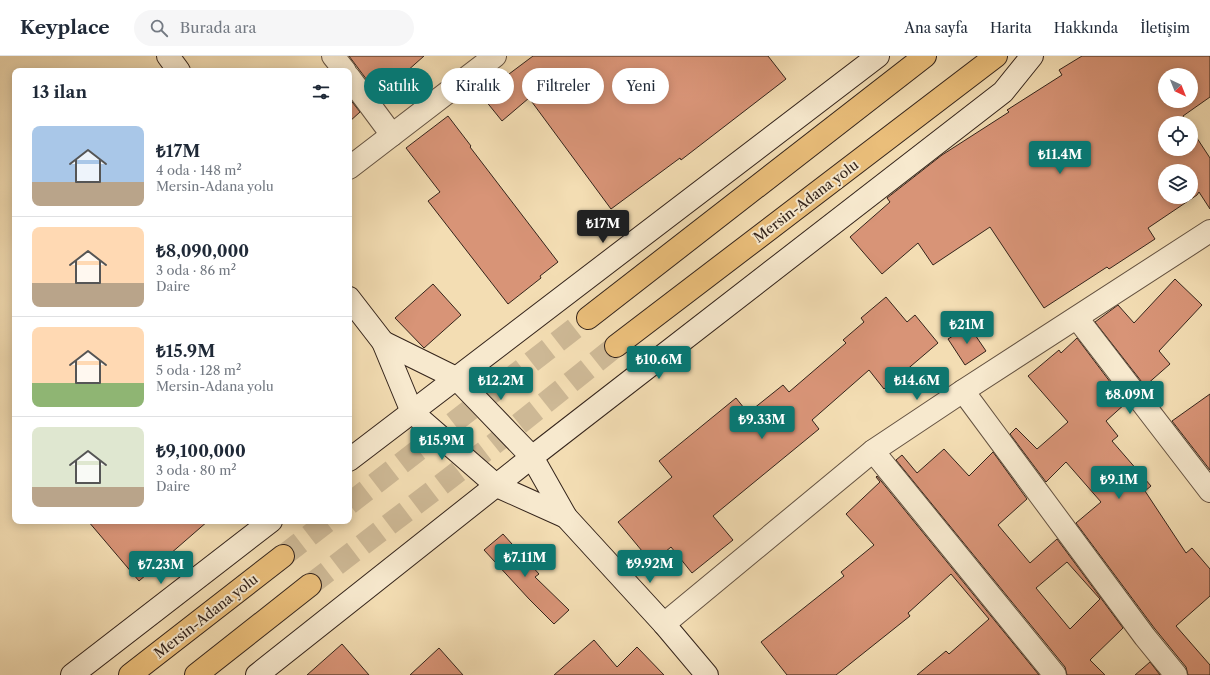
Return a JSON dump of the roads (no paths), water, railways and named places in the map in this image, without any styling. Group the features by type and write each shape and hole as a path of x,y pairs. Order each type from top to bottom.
{"highway":[{"path":"588,318 925,56"},
{"name":"Mersin-Adana yolu","path":"616,346 996,56"},
{"name":"Mersin-Adana yolu","path":"130,675 283,556"},
{"path":"196,675 310,585"}],"main road":[{"path":"168,56 177,68"},
{"path":"333,56 342,68"},
{"path":"352,166 496,56"},
{"path":"352,458 878,56"},
{"path":"257,675 532,458 1003,92 1032,56"},
{"path":"352,81 392,135"},
{"path":"664,624 873,451 963,391 1210,232"},
{"path":"352,302 384,342 412,412 497,486 566,517"},
{"path":"1077,318 1210,491"},
{"path":"384,342 456,378 532,458 566,517 664,624 707,675"},
{"path":"963,391 1145,637 1176,675"},
{"path":"873,451 1055,675"},
{"path":"72,675 266,524"}],"tunnel":[{"path":"352,502 588,318"},
{"path":"310,585 489,448 616,346"},
{"path":"283,556 324,524"}]}
